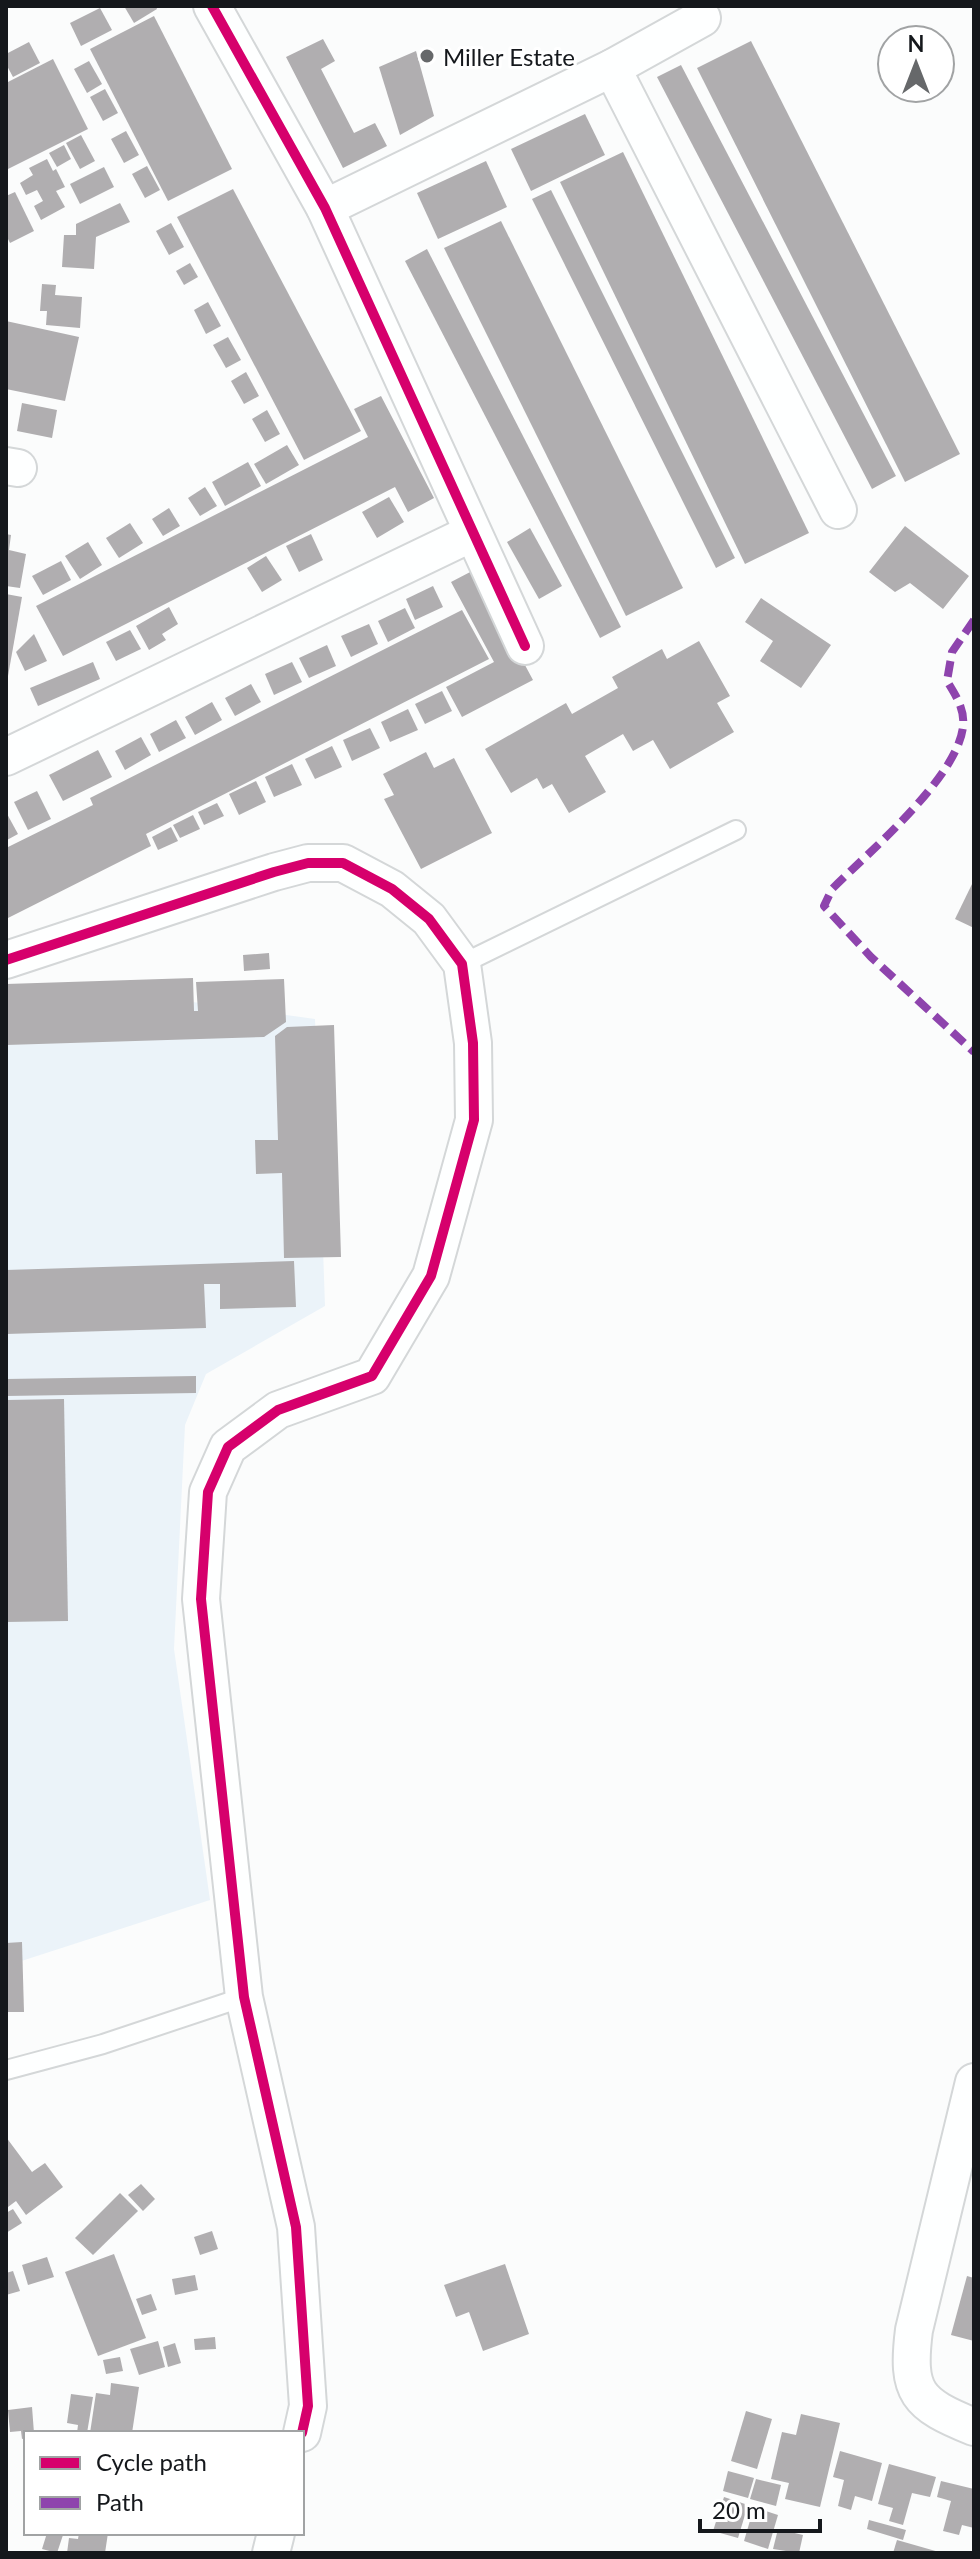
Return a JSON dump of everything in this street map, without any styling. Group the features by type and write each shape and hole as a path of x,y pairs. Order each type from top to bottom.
{"street":[{"path":"212,6 325,208 525,646"},
{"path":"325,208 612,68 702,18"},
{"path":"612,68 838,510"},
{"path":"6,757 472,533"},
{"path":"6,960 274,872 308,863 343,863 392,889 429,919 462,964 473,1043 474,1120 431,1276 372,1376 278,1410 228,1447 208,1492 201,1599 244,1997 296,2227 308,2406 302,2431"},
{"path":"974,2082 914,2330 911,2355 912,2379 921,2397 936,2411 974,2427"}],"lane":[{"path":"462,964 736,830"},
{"path":"6,2070 103,2044 244,1997"}],"shaded area":[{"path":"113,991 315,1019 325,1306 206,1374 185,1425 174,1649 210,1900 6,1966 6,1031"}],"building":[{"path":"124,6 156,6 157,9 134,23"},
{"path":"100,8 112,30 81,46 70,23"},
{"path":"154,16 232,169 168,201 90,49"},
{"path":"323,39 335,61 321,69 354,133 375,123 387,146 343,168 286,57"},
{"path":"751,41 960,454 905,482 697,68"},
{"path":"29,42 40,63 13,77 6,64 6,54"},
{"path":"416,51 434,116 400,135 379,67"},
{"path":"53,59 88,129 6,170 6,83"},
{"path":"89,61 102,84 87,93 74,69"},
{"path":"681,65 896,476 872,489 657,77"},
{"path":"105,89 118,113 103,121 90,97"},
{"path":"585,114 605,155 531,191 511,149"},
{"path":"126,131 139,155 124,163 111,139"},
{"path":"81,135 95,161 80,169 66,143"},
{"path":"64,145 71,159 57,167 49,153"},
{"path":"623,152 809,533 745,564 560,182"},
{"path":"47,159 65,187 56,191 65,207 41,220 34,206 43,201 37,190 26,195 20,183 33,175 29,168"},
{"path":"486,161 507,207 438,239 417,193"},
{"path":"147,166 160,190 145,198 132,174"},
{"path":"104,167 114,187 80,204 70,184"},
{"path":"233,189 361,431 304,460 177,217"},
{"path":"551,190 735,558 716,568 532,199"},
{"path":"15,192 34,231 10,243 6,235 6,196"},
{"path":"120,203 130,222 96,237 94,269 62,267 64,235 76,235 76,224"},
{"path":"501,221 683,588 626,616 444,248"},
{"path":"171,223 184,247 169,255 156,231"},
{"path":"427,249 621,627 600,638 405,261"},
{"path":"190,263 198,277 184,285 176,271"},
{"path":"42,284 56,285 55,295 82,297 80,328 46,325 47,311 40,311"},
{"path":"208,302 221,326 206,334 194,310"},
{"path":"6,321 79,337 65,401 6,389"},
{"path":"228,337 241,360 226,368 213,345"},
{"path":"246,372 259,396 244,404 231,381"},
{"path":"381,396 434,498 408,512 395,487 63,656 36,606 368,437 354,409"},
{"path":"22,403 57,410 52,438 17,431"},
{"path":"267,410 280,434 265,442 252,419"},
{"path":"287,445 299,465 266,484 254,464"},
{"path":"248,462 261,486 225,506 212,482"},
{"path":"205,487 217,506 200,516 188,498"},
{"path":"389,497 404,522 377,538 362,512"},
{"path":"169,508 180,526 163,536 152,519"},
{"path":"130,523 143,543 119,558 106,538"},
{"path":"905,526 969,576 943,609 910,583 895,592 869,572"},
{"path":"530,528 562,586 539,599 507,542"},
{"path":"6,534 11,535 9,550 26,554 20,588 6,586"},
{"path":"311,534 323,560 299,572 286,546"},
{"path":"88,542 102,565 80,579 65,556"},
{"path":"266,556 282,580 262,592 247,568"},
{"path":"61,561 71,580 43,595 32,576"},
{"path":"474,570 533,680 462,717 446,687 494,662 451,582"},
{"path":"433,586 443,607 415,620 406,599"},
{"path":"6,594 22,597 8,676 6,676"},
{"path":"761,598 831,645 801,688 760,661 773,641 745,622"},
{"path":"169,607 178,624 162,634 166,640 149,650 136,626"},
{"path":"405,608 415,628 388,642 378,621"},
{"path":"462,610 489,659 146,834 151,846 6,919 6,848 93,805 90,798"},
{"path":"369,624 378,644 351,657 341,636"},
{"path":"130,630 141,649 116,661 106,642"},
{"path":"34,634 47,661 25,671 16,652"},
{"path":"699,641 730,696 717,703 734,732 670,769 653,740 633,751 623,734 585,756 606,792 569,813 552,784 543,789 537,778 511,793 485,749 566,703 572,714 618,688 612,677 662,649 667,659"},
{"path":"327,645 336,666 309,678 299,658"},
{"path":"93,662 100,679 38,706 30,688"},
{"path":"292,662 302,682 274,695 265,674"},
{"path":"251,684 261,702 235,716 225,698"},
{"path":"442,691 452,711 425,724 415,704"},
{"path":"212,702 222,720 195,735 185,717"},
{"path":"408,709 418,730 390,742 381,722"},
{"path":"176,720 186,738 159,752 150,734"},
{"path":"370,728 380,748 352,761 343,740"},
{"path":"141,737 151,755 125,770 115,751"},
{"path":"332,746 342,767 315,779 305,759"},
{"path":"98,750 112,777 63,801 49,775"},
{"path":"426,752 434,768 454,758 492,833 421,869 384,799 394,795 383,774"},
{"path":"292,764 302,785 274,797 265,777"},
{"path":"256,781 266,802 239,815 229,794"},
{"path":"37,791 51,819 28,830 14,802"},
{"path":"217,803 224,816 204,825 198,812"},
{"path":"6,812 18,834 7,840 6,838"},
{"path":"193,815 200,829 180,838 173,825"},
{"path":"171,827 178,841 158,850 152,837"},
{"path":"974,880 974,928 955,919"},
{"path":"269,953 270,969 244,971 243,955"},
{"path":"193,978 194,1011 198,1011 196,982 284,979 286,1022 264,1037 6,1045 6,984"},
{"path":"334,1025 341,1257 284,1258 282,1173 256,1174 255,1140 278,1140 275,1036 287,1027"},
{"path":"294,1261 296,1307 220,1309 220,1284 204,1284 206,1328 6,1334 6,1270"},
{"path":"196,1376 196,1393 6,1396 6,1379"},
{"path":"64,1399 68,1621 6,1622 6,1400"},
{"path":"22,1942 24,2012 6,2012 6,1943"},
{"path":"6,2137 32,2172 45,2163 63,2187 26,2215 16,2201 8,2207 6,2204"},
{"path":"141,2184 155,2199 143,2211 128,2195"},
{"path":"120,2193 138,2211 93,2255 75,2238"},
{"path":"13,2209 22,2223 6,2233 6,2213"},
{"path":"212,2231 218,2249 200,2255 194,2237"},
{"path":"114,2254 146,2338 98,2356 65,2272"},
{"path":"47,2257 54,2277 28,2285 22,2265"},
{"path":"505,2264 529,2334 483,2351 469,2312 456,2317 444,2285"},
{"path":"13,2271 20,2291 6,2295 6,2273"},
{"path":"195,2275 198,2290 175,2295 172,2279"},
{"path":"967,2276 974,2278 974,2341 951,2335"},
{"path":"151,2294 157,2310 142,2315 136,2299"},
{"path":"215,2337 216,2349 195,2350 194,2339"},
{"path":"158,2341 165,2367 139,2375 130,2349"},
{"path":"175,2343 181,2363 168,2367 163,2347"},
{"path":"120,2357 123,2371 106,2374 103,2360"},
{"path":"111,2383 139,2387 132,2431 90,2431 96,2393 110,2395"},
{"path":"71,2394 93,2397 87,2431 77,2431 78,2425 67,2423"},
{"path":"32,2407 34,2431 24,2431 22,2439 21,2431 10,2432 8,2410"},
{"path":"746,2411 772,2419 757,2469 731,2461"},
{"path":"801,2414 840,2423 820,2507 785,2499 789,2483 771,2479 782,2432 796,2435"},
{"path":"840,2451 882,2463 872,2501 855,2496 851,2510 838,2506 844,2480 833,2477"},
{"path":"889,2464 936,2477 930,2497 912,2493 903,2525 889,2521 893,2508 878,2504"},
{"path":"728,2471 754,2478 748,2498 723,2491"},
{"path":"756,2479 781,2485 776,2506 750,2499"},
{"path":"941,2481 974,2489 974,2528 962,2525 959,2535 943,2531 951,2501 937,2497"},
{"path":"724,2497 748,2505 738,2538 713,2531"},
{"path":"754,2507 778,2515 768,2549 744,2541"},
{"path":"869,2520 906,2530 903,2540 867,2529"},
{"path":"778,2529 803,2535 799,2553 773,2549"},
{"path":"46,2535 63,2535 57,2553 42,2549"},
{"path":"79,2535 108,2535 105,2553 67,2553 69,2538 78,2539"},
{"path":"897,2540 939,2552 939,2553 893,2553"}],"marked path":[{"path":"974,620 952,652 947,681 963,714 957,747 929,791 832,889 824,906 871,957 974,1052"}],"cycle path":[{"path":"212,6 325,208 525,646"},
{"path":"6,960 274,872 308,863 343,863 392,889 429,919 462,964 473,1043 474,1120 431,1276 372,1376 278,1410 228,1447 208,1492 201,1599 244,1997 296,2227 308,2406 302,2431"}],"place":[{"name":"Miller Estate","path":"427,56"}]}
